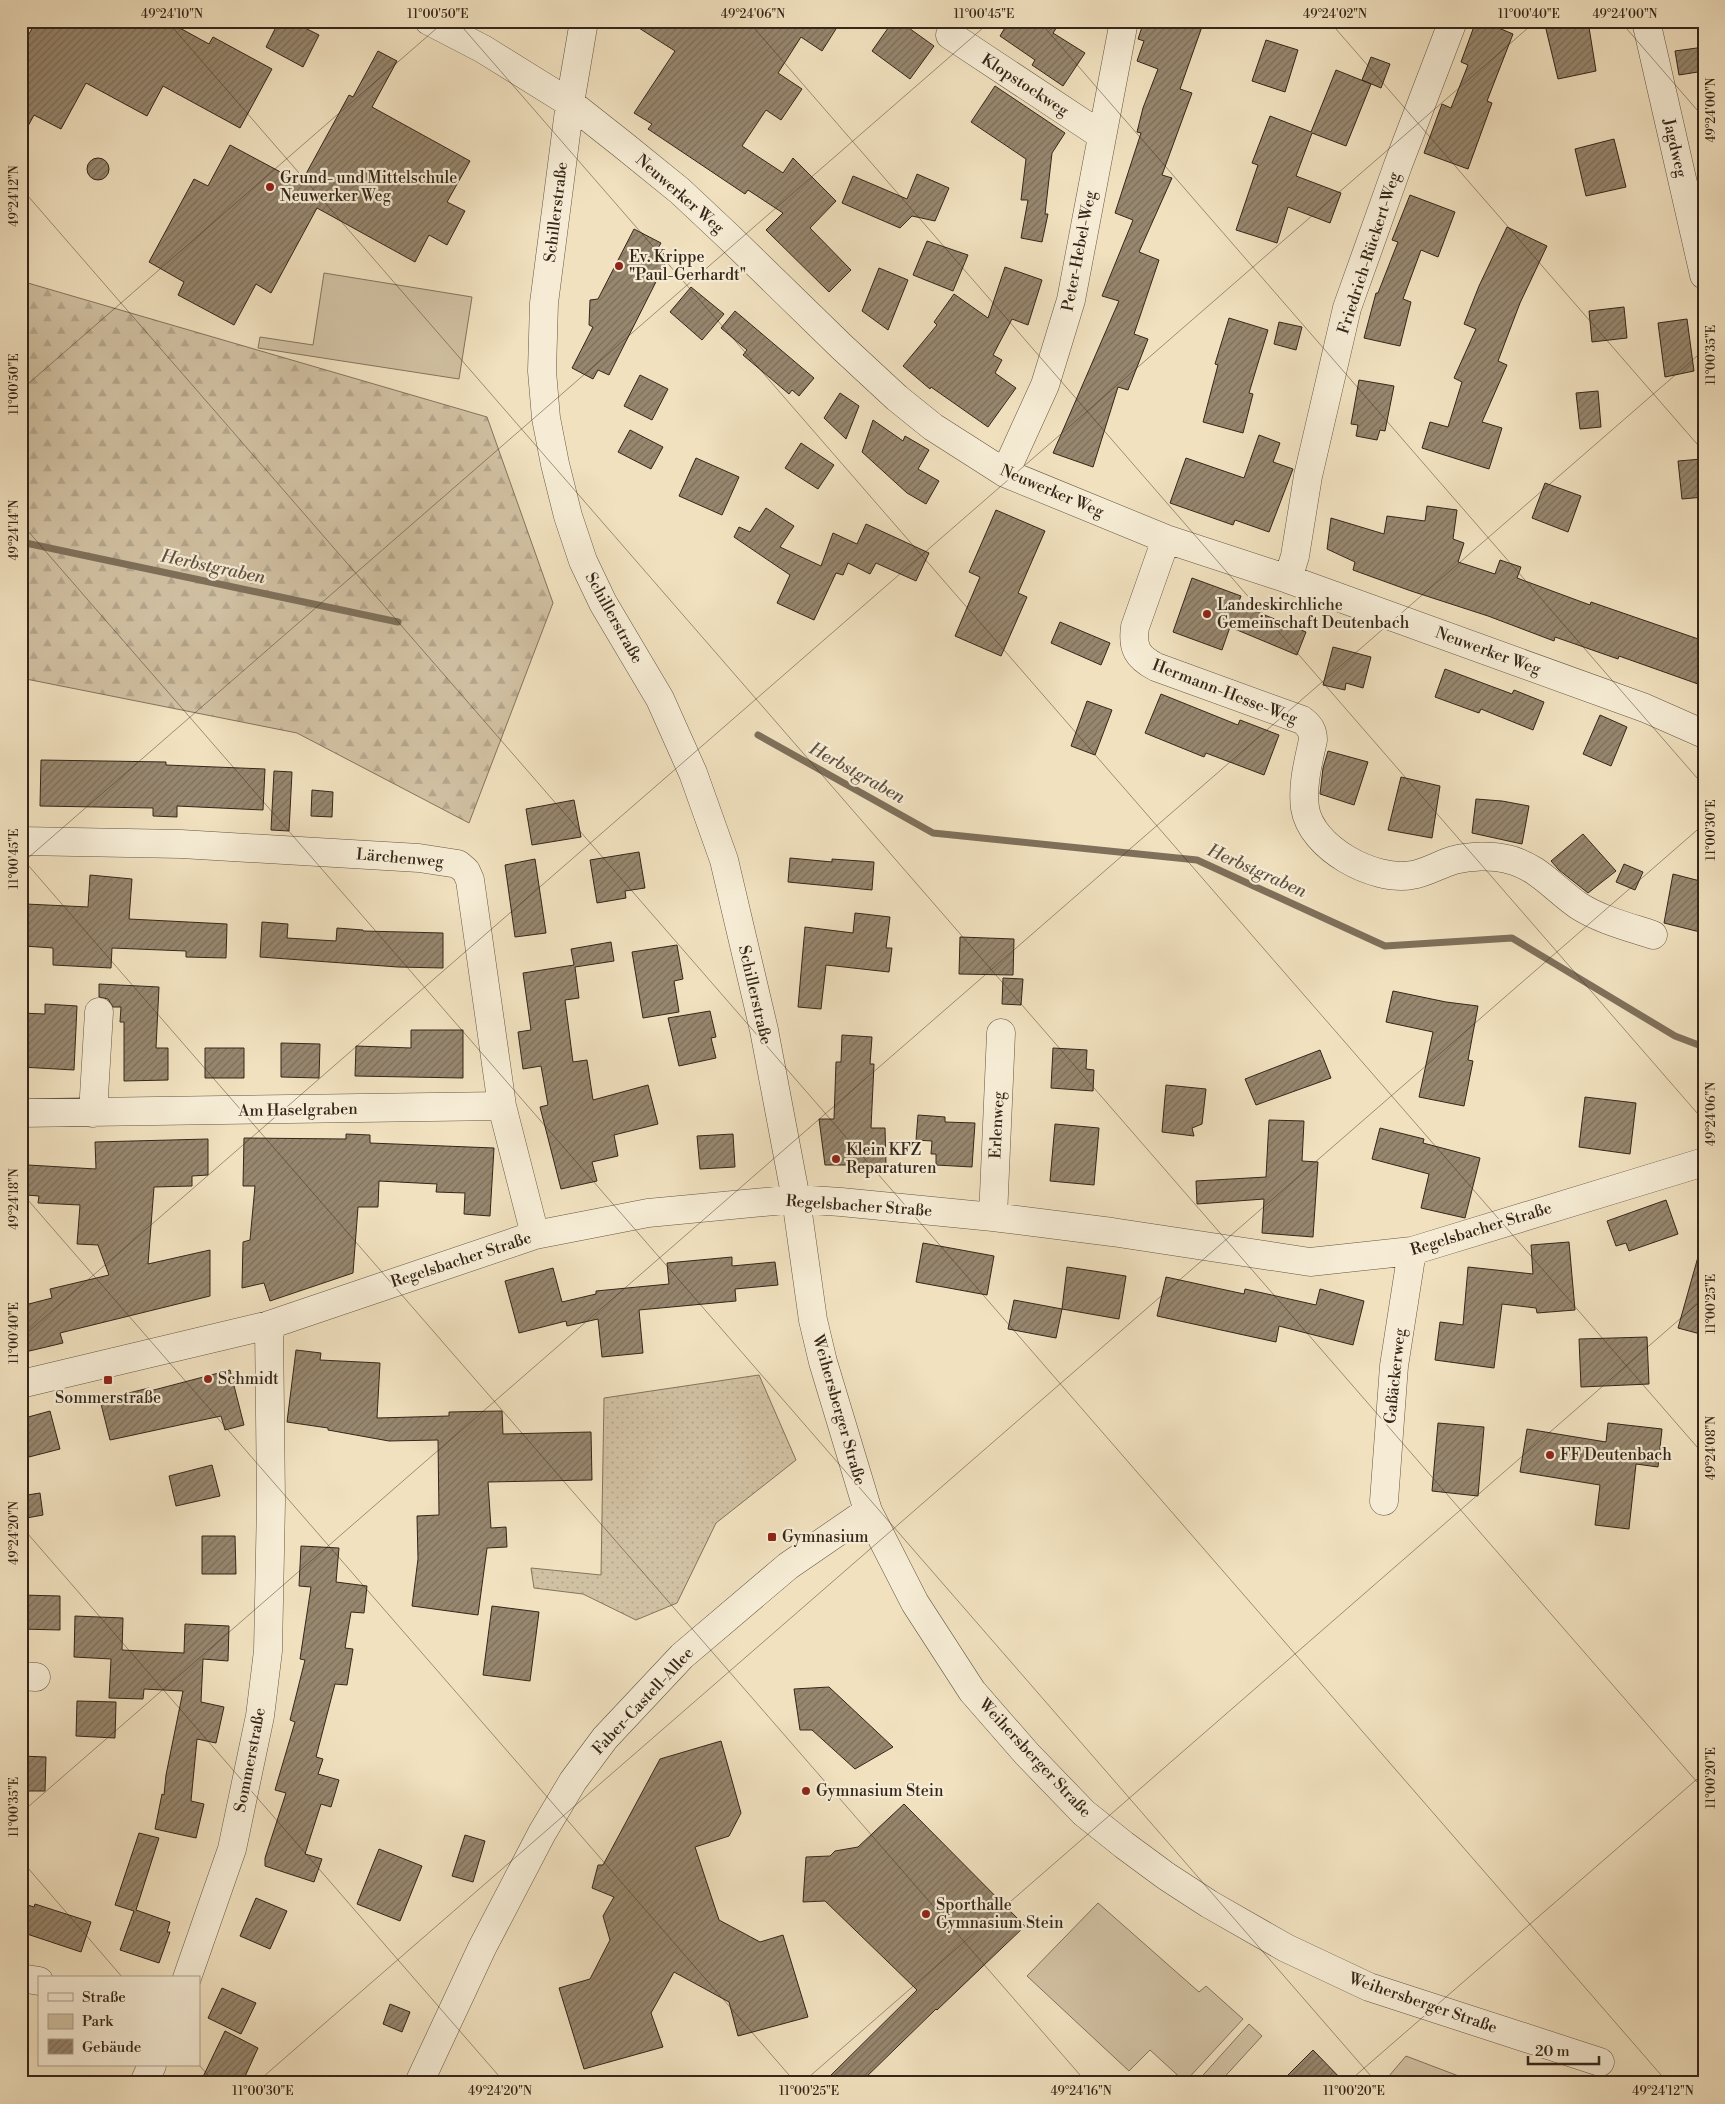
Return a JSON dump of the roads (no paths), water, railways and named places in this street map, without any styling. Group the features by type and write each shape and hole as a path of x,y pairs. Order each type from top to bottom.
{"street":[{"name":"Neuwerker Weg","path":"429,21 483,49 570,103 680,192 897,398 933,427 1005,473 1166,539 1288,579 1646,708 1704,734"},
{"name":"Schillerstraße","path":"584,21 570,103 544,303 542,371 546,418 568,516 583,561 603,603 660,699 693,773 724,860 764,1030 796,1199"},
{"name":"Peter-Hebel-Weg","path":"1005,473 1045,385 1071,300 1124,21"},
{"name":"Friedrich-Rückert-Weg","path":"1288,579 1295,556 1308,476 1348,308 1398,165 1453,21"},
{"name":"Jagdweg","path":"1646,21 1704,275"},
{"name":"Klopstockweg","path":"950,35 1101,135"},
{"name":"Hermann-Hesse-Weg","path":"1166,539 1135,627 1133,640 1135,648 1145,661 1156,667 1302,720 1309,726 1313,733 1313,740 1304,786 1306,810 1312,827 1326,844 1363,868 1397,877 1413,875 1455,860 1474,857 1505,858 1524,864 1542,874 1580,906 1653,935"},
{"name":"Lärchenweg","path":"21,841 191,844 419,858 458,864 466,871 470,880 502,1106 535,1235"},
{"path":"93,1113 99,1012"},
{"name":"Erlenweg","path":"993,1217 1001,1033"},
{"name":"Am Haselgraben","path":"21,1113 502,1106"},
{"name":"Regelsbacher Straße","path":"21,1384 269,1325 535,1235 648,1213 796,1199 993,1217 1112,1232 1310,1262 1412,1251 1704,1162"},
{"name":"Weihersberger Straße","path":"796,1199 812,1311 823,1362 868,1511 915,1604 972,1690 1027,1754 1084,1812 1124,1845 1166,1876 1209,1904 1286,1948 1369,1987 1600,2062"},
{"name":"Gaßäckerweg","path":"1384,1501 1394,1366 1412,1251"},
{"name":"Sommerstraße","path":"188,1976 232,1849 260,1716 268,1641 271,1502 269,1325"},
{"name":"Faber-Castell-Allee","path":"420,2083 482,1948 542,1833 573,1781 605,1738 682,1656 788,1566 868,1511"},
{"path":"21,1978 38,1981"},
{"path":"144,2083 152,2066"}],"waterway":[{"name":"Herbstgraben","path":"21,542 398,622"},
{"name":"Herbstgraben","path":"758,735 933,833 1197,860 1385,946 1512,938 1675,1036 1704,1047"}],"place":[{"name":"Grund- und Mittelschule Neuwerker Weg","path":"270,187"},
{"name":"Ev. Krippe \"Paul-Gerhardt\"","path":"619,266"},
{"name":"Landeskirchliche Gemeinschaft Deutenbach","path":"1207,614"},
{"name":"Klein KFZ Reparaturen","path":"836,1159"},
{"name":"Schmidt","path":"208,1379"},
{"name":"Sommerstraße","path":"108,1380"},
{"name":"FF Deutenbach","path":"1550,1455"},
{"name":"Gymnasium","path":"772,1537"},
{"name":"Gymnasium Stein","path":"806,1791"},
{"name":"Sporthalle Gymnasium Stein","path":"926,1914"}]}
